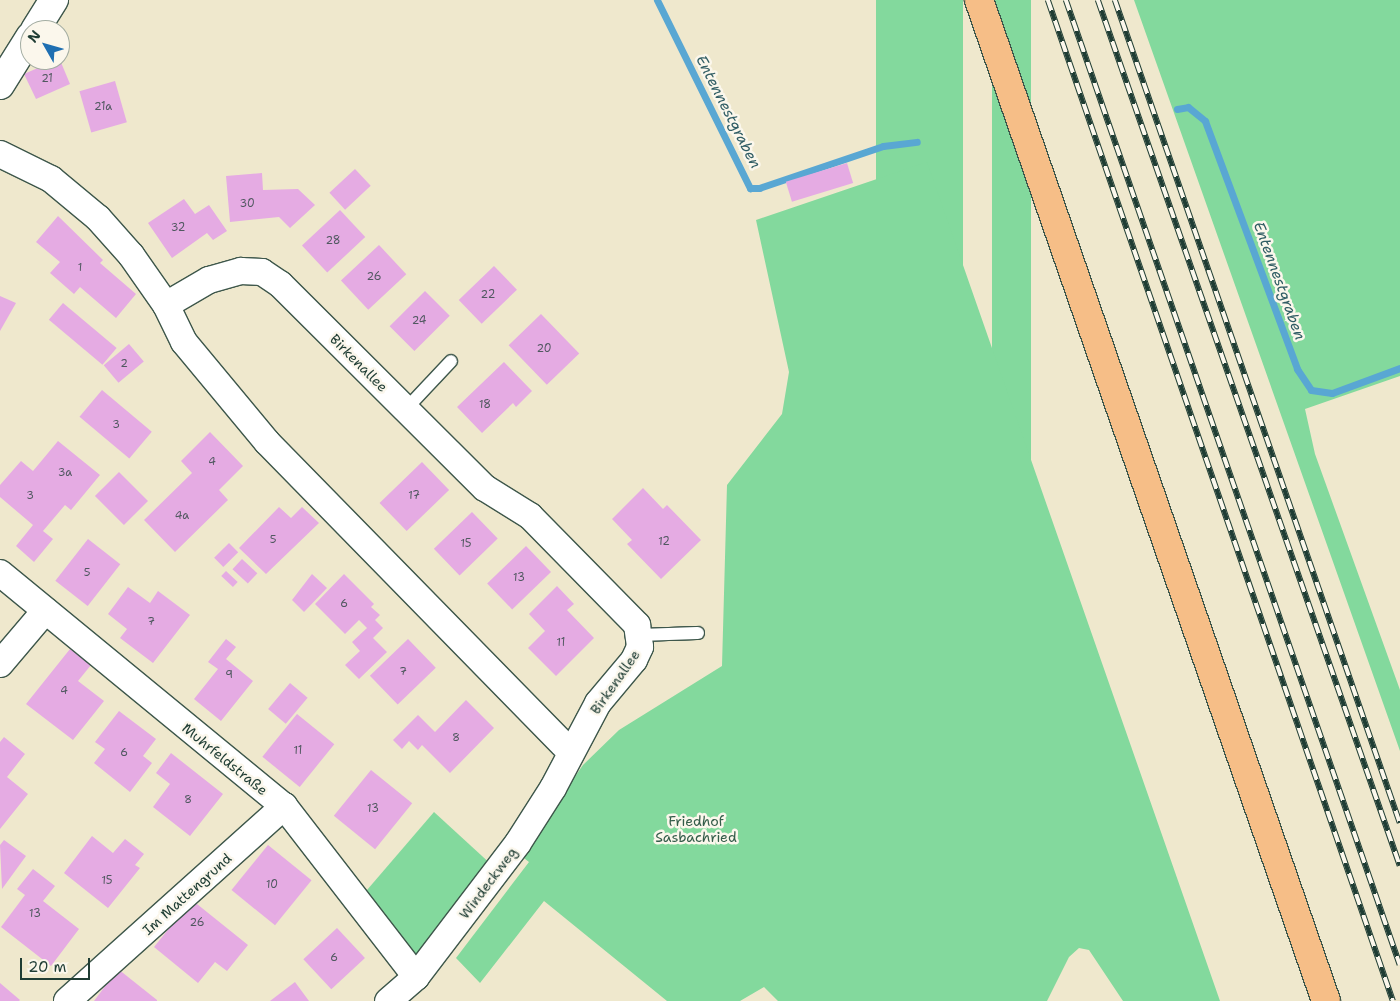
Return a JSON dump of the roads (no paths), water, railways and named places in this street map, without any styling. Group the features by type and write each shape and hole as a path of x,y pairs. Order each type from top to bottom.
{"main road":[{"path":"979,0 1326,1001"}],"street":[{"path":"41,20 54,0"},
{"path":"1,81 20,53"},
{"path":"0,154 30,166 75,196 131,255 166,305 184,342 267,442 571,752"},
{"name":"Birkenallee","path":"166,305 209,280 241,271 262,272 280,284 485,488 530,516 626,611 637,626 640,647 634,660 598,702 571,752"},
{"name":"Muhrfeldstraße","path":"0,573 284,806 416,978"},
{"path":"0,664 45,611"},
{"name":"Windeckweg","path":"388,1001 416,978 518,843 553,788 571,752"},
{"name":"Im Mattengrund","path":"67,1001 284,806"}],"lane":[{"path":"405,410 450,361"},
{"path":"639,635 698,633"}],"waterway":[{"name":"Entennestgraben","path":"657,0 750,188 759,188 883,146 917,142"},
{"name":"Entennestgraben","path":"1177,109 1188,107 1205,121 1297,369 1311,390 1332,393 1400,368"}],"railway":[{"path":"1048,0 1393,1001"},
{"path":"1066,0 1400,965"},
{"path":"1098,0 1400,866"},
{"path":"1115,0 1400,823"}],"park label":[{"name":"Friedhof Sasbachried","path":"696,830"}]}
